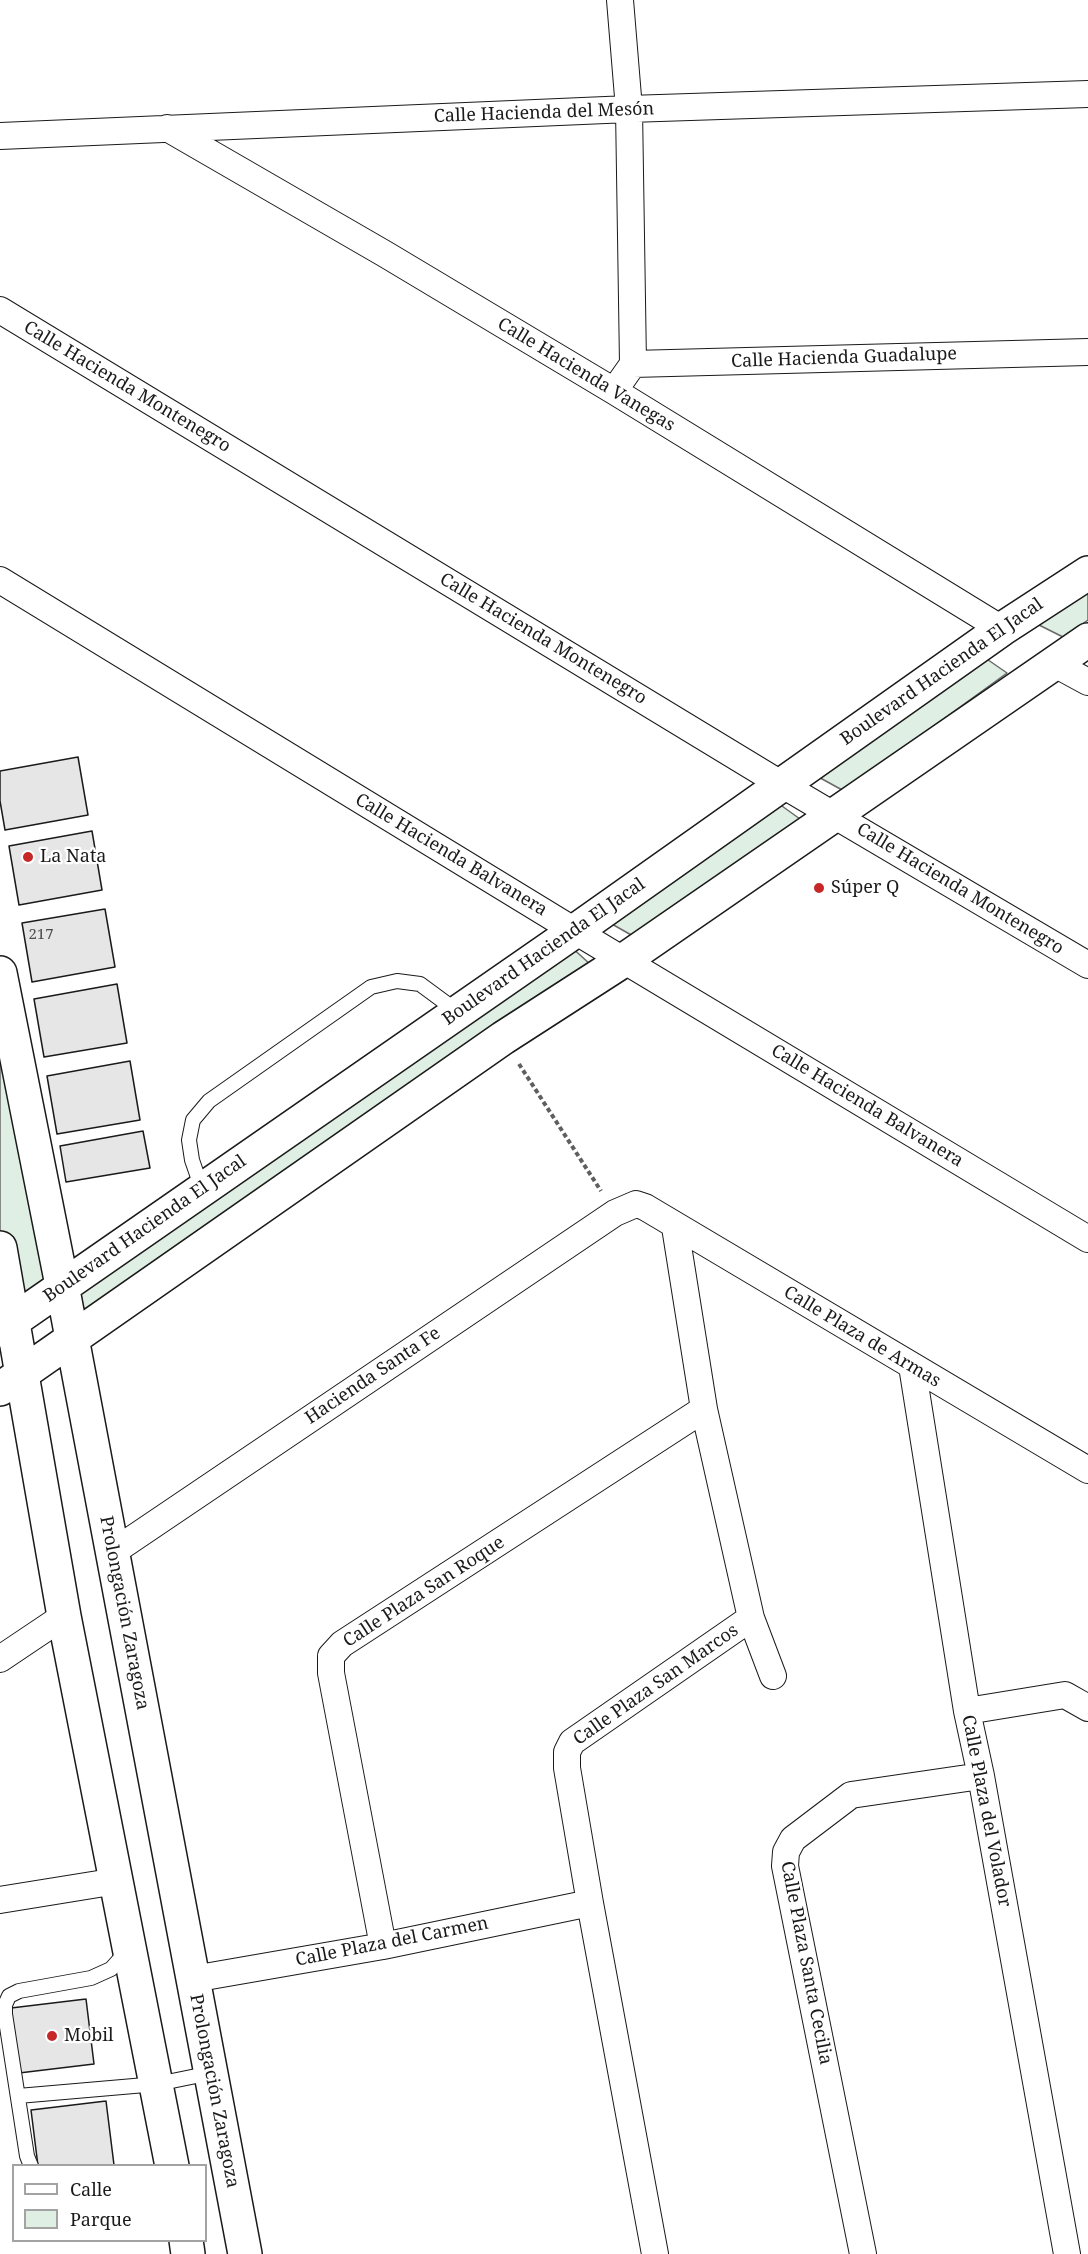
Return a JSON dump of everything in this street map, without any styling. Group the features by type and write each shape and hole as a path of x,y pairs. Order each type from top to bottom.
{"main road":[{"name":"Boulevard Hacienda El Jacal","path":"7,1325 575,931 1002,629 1088,573"},
{"path":"11,1381 502,1038 624,960 1088,640"},
{"name":"Prolongación Zaragoza","path":"0,973 62,1285 245,2254"},
{"path":"0,1248 11,1381 64,1616 172,2164"}],"street":[{"path":"614,391 633,364 630,109 620,0"},
{"name":"Calle Hacienda del Mesón","path":"0,136 630,109 1088,94"},
{"name":"Calle Hacienda Vanegas","path":"166,128 385,254 614,391 1002,629"},
{"name":"Calle Hacienda Montenegro","path":"0,310 781,784 1088,965"},
{"name":"Calle Hacienda Guadalupe","path":"633,364 1088,352"},
{"name":"Calle Hacienda Balvanera","path":"0,580 575,931 1088,1239"},
{"path":"1053,663 1088,682"},
{"name":"Calle Plaza de Armas","path":"625,1208 645,1208 1088,1470"},
{"name":"Hacienda Santa Fe","path":"113,1552 625,1208"},
{"name":"Calle Plaza San Marcos","path":"655,2254 590,1903 567,1768 567,1752 572,1742 751,1618 704,1409 675,1227"},
{"name":"Calle Plaza del Volador","path":"912,1366 967,1711 981,1776 1067,2254"},
{"name":"Calle Plaza San Roque","path":"383,1946 332,1673 331,1656 342,1644 704,1409"},
{"path":"0,1659 64,1616"},
{"path":"751,1618 773,1676"},
{"path":"967,1711 1065,1695 1088,1708"},
{"name":"Calle Plaza Santa Cecilia","path":"863,2254 785,1866 786,1852 793,1839 851,1795 981,1776"},
{"path":"0,1900 117,1881"},
{"name":"Calle Plaza del Carmen","path":"193,1978 383,1946 590,1903"}],"lane":[{"path":"202,1189 192,1160 189,1140 193,1120 209,1101 371,987 397,981 420,984 458,1012"},
{"path":"30,2164 27,2156 5,2014 9,1996 19,1991 91,1978 111,1969 130,1947"},
{"path":"18,2096 157,2084 211,2073"}],"path":[{"path":"502,1038 625,1208"}],"green space":[{"path":"1088,581 1088,620 1063,637 1029,620"},
{"path":"981,655 1007,673 844,791 813,774"},
{"path":"775,801 800,819 633,936 603,919"},
{"path":"569,945 591,965 85,1316 79,1284"},
{"path":"0,973 62,1285 13,1320 0,1248"}],"building":[{"path":"78,757 88,815 5,830 0,801 0,771"},
{"path":"92,831 102,890 19,905 9,846"},
{"path":"105,909 115,967 32,982 22,923"},
{"path":"117,984 127,1043 44,1057 34,999"},
{"path":"130,1061 140,1120 57,1134 47,1076"},
{"path":"143,1131 150,1168 66,1182 60,1146"},
{"name":"Mobil","path":"86,1999 94,2064 19,2073 11,2008"},
{"path":"106,2101 114,2164 38,2164 31,2110"}],"place":[{"name":"La Nata","path":"28,857"},
{"name":"Súper Q","path":"819,888"},
{"name":"Mobil","path":"52,2036"}]}
